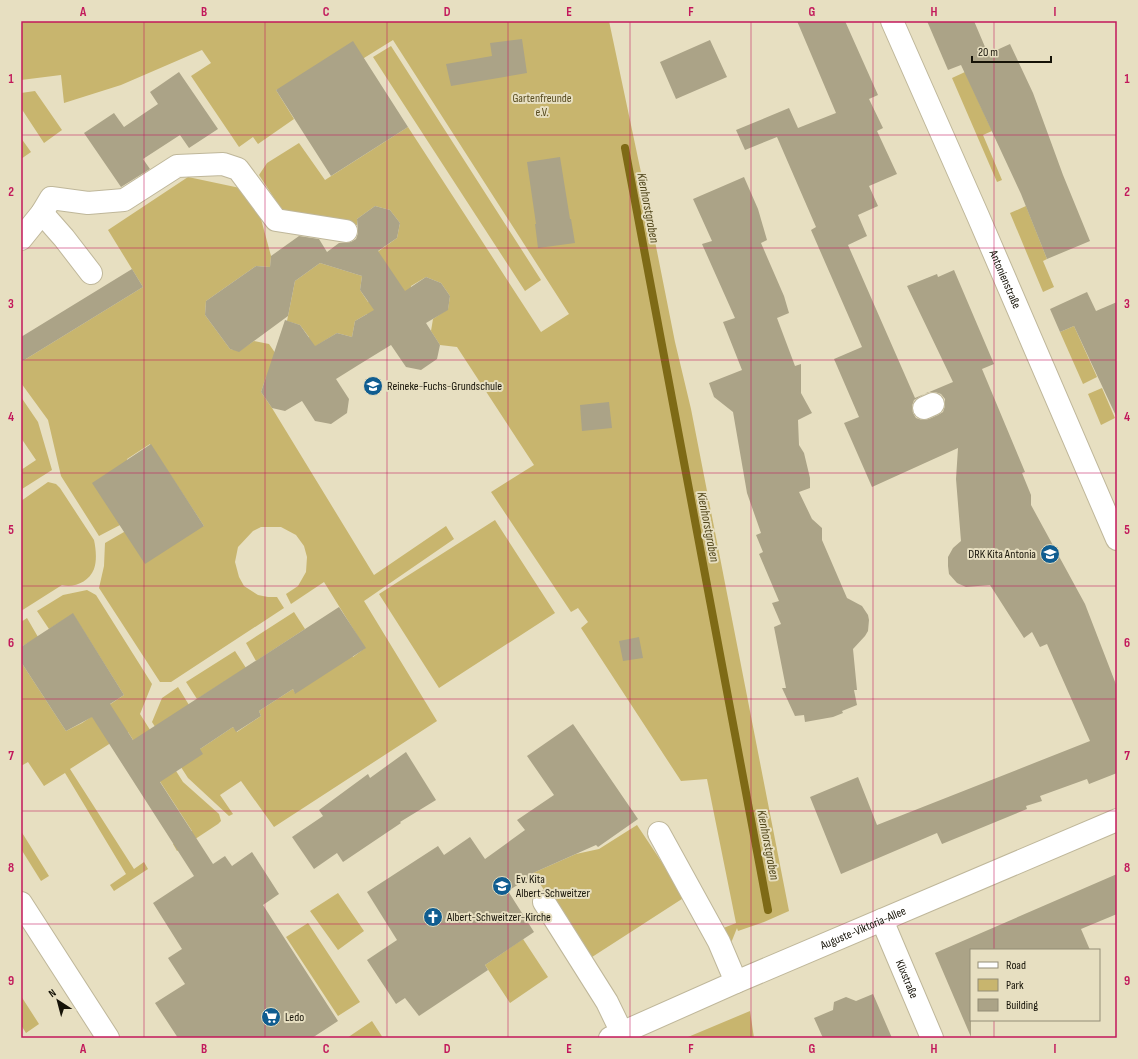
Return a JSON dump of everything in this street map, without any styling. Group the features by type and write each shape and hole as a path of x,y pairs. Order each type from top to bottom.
{"street":[{"name":"Antonienstraße","path":"892,21 1117,539"},
{"path":"21,239 46,206 124,200 177,166 223,164 238,169 276,220 346,231"},
{"path":"46,206 64,238 91,273"},
{"name":"Auguste-Viktoria-Allee","path":"616,1035 736,982 1117,820"},
{"path":"659,832 719,942 736,982"},
{"path":"544,902 607,1002 616,1035"},
{"path":"21,903 108,1038"},
{"name":"Klixstraße","path":"882,920 932,1038"}],"green space":[{"name":"Gartenfreunde e.V.","path":"21,21 609,21 675,342 691,409 789,911 738,931 737,928 729,948 721,929 736,923 707,779 681,781 581,628 588,622 578,608 571,612 491,492 534,465 457,347 440,345 431,331 433,319 448,309 450,296 441,283 426,277 411,286 410,300 376,253 397,238 400,223 390,210 375,206 357,219 357,225 284,213 259,175 267,163 299,143 325,180 408,127 541,332 569,314 393,40 364,58 276,90 294,119 258,144 253,137 239,147 191,76 211,63 202,50 121,85 64,103 61,75 21,80"},
{"path":"391,46 541,280 525,291 373,57"},
{"path":"965,72 992,131 983,135 1002,180 997,182 952,78"},
{"path":"35,91 62,130 44,143 21,108 21,93"},
{"path":"21,138 31,152 21,159"},
{"path":"188,177 240,188 261,219 271,256 270,267 256,266 206,301 205,315 230,349 239,351 254,341 269,344 278,357 278,370 266,377 261,392 374,575 446,526 454,539 364,601 437,721 274,827 241,781 220,795 233,814 229,816 188,778 152,722 162,698 178,687 189,705 200,749 233,727 237,732 261,716 259,711 293,689 295,693 350,653 353,657 365,648 324,582 291,604 286,594 298,586 306,572 307,557 304,546 296,535 281,527 261,527 253,531 238,547 235,562 239,577 244,586 258,595 277,597 284,608 171,682 160,682 99,588 104,566 105,543 124,532 204,526 150,444 127,459 120,525 99,536 61,476 48,420 21,383 21,362 143,287 108,230"},
{"path":"1026,206 1047,259 1043,261 1054,287 1043,292 1010,213"},
{"path":"320,263 362,276 360,290 368,302 384,303 384,316 367,314 355,321 352,337 337,333 306,352 309,337 300,325 287,321 295,281"},
{"path":"1074,326 1097,377 1083,384 1060,332"},
{"path":"1102,388 1115,418 1101,425 1088,394"},
{"path":"21,397 38,422 52,470 22,489 21,470 36,460 21,438"},
{"path":"48,482 56,484 60,488 94,540 96,562 92,574 85,581 71,586 62,585 21,611 21,501"},
{"path":"495,520 555,613 439,688 379,594"},
{"path":"87,590 96,595 152,684 140,714 183,782 219,814 221,821 177,851 173,844 192,831 128,732 70,769 134,869 144,862 148,869 114,891 110,885 126,874 65,773 44,786 28,762 21,766 21,662 66,731 82,723 124,695 73,614 49,629 37,611 63,595"},
{"path":"294,612 305,629 256,661 246,643"},
{"path":"27,618 38,637 21,647 21,622"},
{"path":"235,651 246,668 197,699 186,682"},
{"path":"637,825 685,897 589,959 533,873 576,854 599,849"},
{"path":"21,831 49,876 41,881 21,849"},
{"path":"338,893 364,931 338,950 310,911"},
{"path":"308,923 360,1002 338,1016 286,937"},
{"path":"523,939 548,977 510,1003 485,965"},
{"path":"21,996 39,1024 26,1033 21,1025"},
{"path":"750,1011 754,1038 688,1037"},
{"path":"372,1021 383,1038 347,1038"}],"building":[{"path":"797,21 845,21 878,95 869,99 883,128 877,131 897,174 869,186 878,206 858,215 867,236 848,245 915,398 924,394 914,400 912,406 913,413 916,418 922,420 929,419 943,412 945,399 941,394 929,392 953,382 907,286 937,274 938,277 954,270 994,364 982,369 1025,472 1022,473 1031,495 1031,505 1085,604 1117,687 1117,773 1089,784 1087,779 1040,796 1042,801 1026,806 1027,809 942,844 937,833 841,874 810,797 858,777 877,825 1090,741 1047,644 1040,647 1032,632 1024,638 990,585 966,587 957,583 949,574 948,557 953,548 961,541 956,479 958,448 872,487 844,423 859,417 834,359 862,347 811,230 816,227 777,137 745,150 736,130 789,108 798,128 836,113"},
{"path":"927,21 974,21 988,54 1010,44 1033,93 1063,175 1090,241 1047,259 1021,194 961,65 948,70"},
{"path":"522,39 527,73 451,86 446,64 492,56 490,43"},
{"path":"710,40 727,77 676,99 660,62"},
{"path":"353,41 408,127 331,176 276,90"},
{"path":"179,72 218,129 189,148 180,135 143,159 150,169 121,187 84,133 114,113 124,127 158,104 150,92"},
{"path":"560,157 575,243 538,248 527,162"},
{"path":"744,177 758,209 767,240 761,243 784,296 789,313 777,318 795,366 801,364 801,393 812,413 798,420 799,445 804,453 810,478 810,488 799,492 812,519 822,528 822,540 847,598 862,606 868,615 869,620 868,631 853,649 857,690 854,690 857,705 842,711 843,713 833,717 805,722 804,715 795,716 782,688 786,688 774,627 781,624 772,603 779,601 759,554 763,552 756,535 761,533 747,493 733,412 714,397 709,383 742,370 723,322 735,318 702,244 712,241 693,199"},
{"path":"375,206 390,210 400,223 397,238 378,251 405,291 426,277 441,283 450,296 448,310 426,323 440,345 437,359 421,370 406,367 391,345 360,364 336,379 349,399 347,413 331,424 315,421 302,401 285,411 272,408 261,392 285,320 300,325 315,346 337,333 352,337 355,321 374,310 360,290 362,276 320,263 295,281 288,316 239,352 230,349 205,315 206,301 256,266 270,267 271,256 299,236 319,239 327,252 339,243 351,242 356,239 358,233 357,219"},
{"path":"132,269 143,287 21,362 21,337"},
{"path":"1087,292 1096,311 1117,302 1117,418 1074,326 1060,332 1050,309"},
{"path":"609,402 612,428 582,431 580,405"},
{"path":"151,444 204,526 145,564 92,483"},
{"path":"339,607 366,648 295,694 293,689 259,711 261,716 236,732 233,727 200,749 203,754 160,782 213,864 225,856 232,866 252,852 279,894 263,905 338,1021 312,1038 178,1038 155,1003 185,984 168,958 182,949 153,903 194,876 92,717 66,731 21,662 21,647 73,613 124,695 110,704 133,740"},
{"path":"639,637 643,658 623,661 619,641"},
{"path":"573,724 638,819 598,847 596,845 533,873 533,875 508,891 534,932 485,965 488,970 419,1016 405,998 396,1004 367,960 397,940 367,892 438,846 444,855 470,837 485,859 525,830 517,820 554,795 527,756"},
{"path":"406,752 436,800 400,822 401,823 343,862 337,853 314,869 292,837 323,816 319,810 368,774 370,778"},
{"path":"1117,874 1117,914 1081,929 1090,949 970,949 971,1037 935,953"},
{"path":"873,994 892,1038 823,1038 814,1018 833,1010 834,1002 846,997 856,1001"}],"waterway":[{"name":"Kienhorstgraben","path":"625,148 768,910"}],"place":[{"name":"Reineke-Fuchs-Grundschule","path":"373,386"},
{"name":"DRK Kita Antonia","path":"1050,554"},
{"name":"Ev. Kita Albert-Schweitzer","path":"502,886"},
{"name":"Albert-Schweitzer-Kirche","path":"433,917"},
{"name":"Ledo","path":"271,1017"}]}
